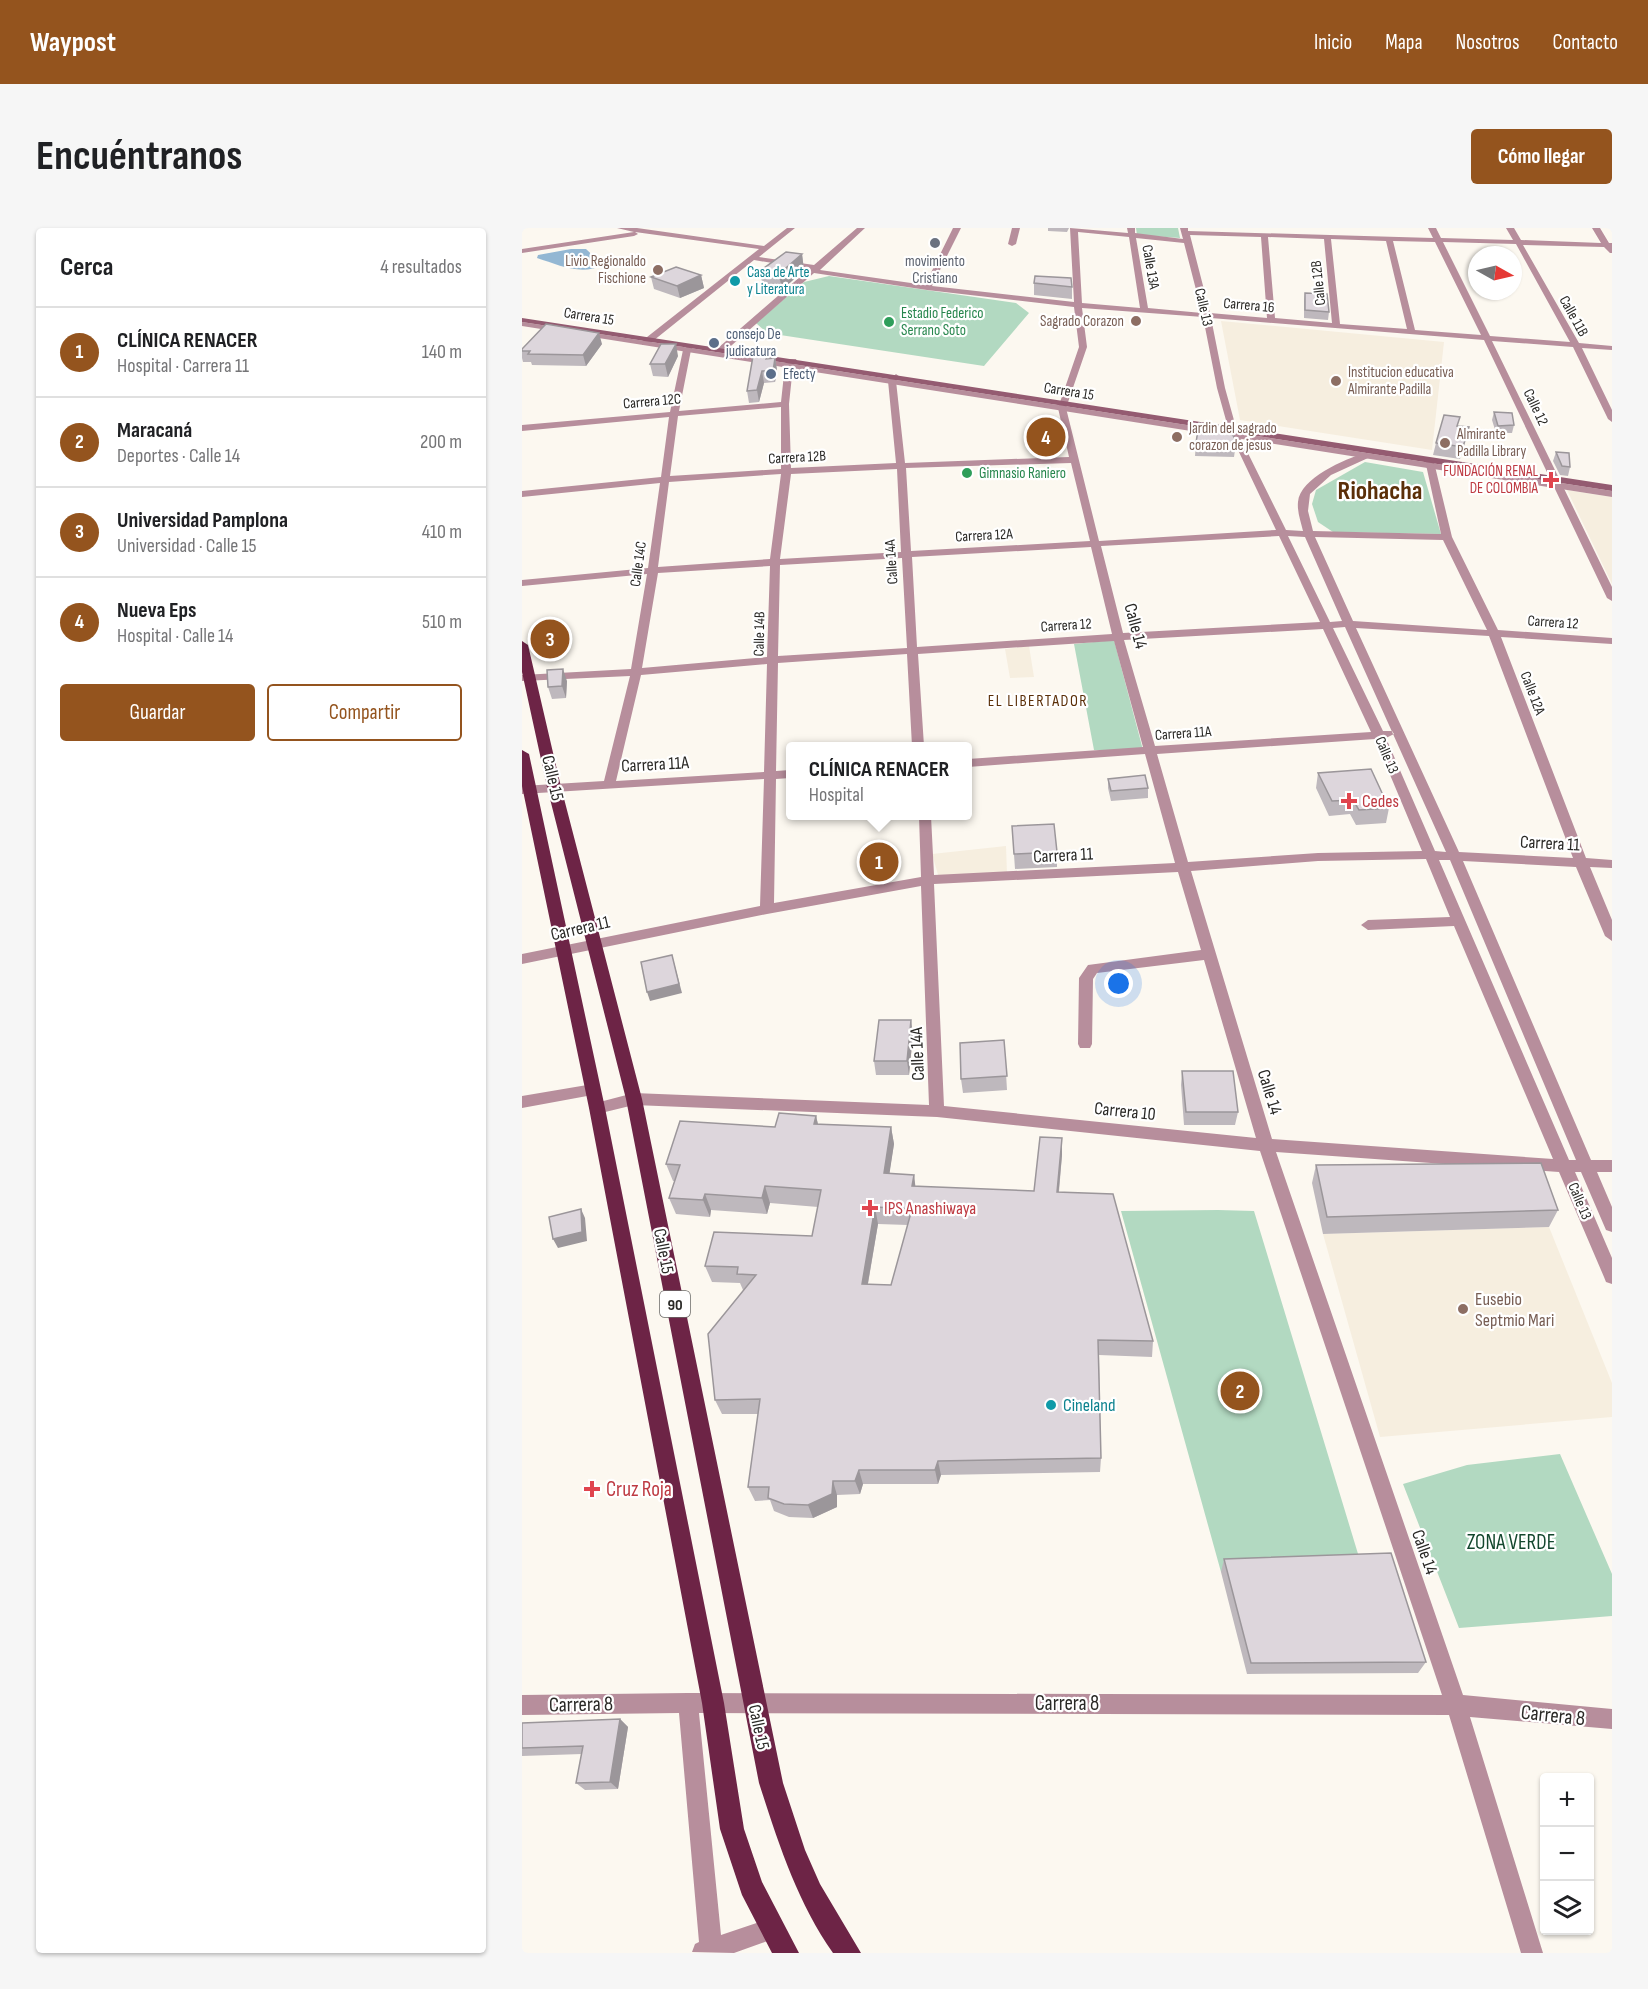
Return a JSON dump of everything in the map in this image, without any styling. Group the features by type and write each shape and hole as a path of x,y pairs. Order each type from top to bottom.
{"highway":[{"name":"Calle 15","path":"522,645 526,678 634,1099 771,1783 796,1860 835,1937 848,1953"},
{"name":"Calle 15","path":"522,754 525,789 595,1099 713,1703 732,1829 751,1886 771,1929 786,1953"}],"main road":[{"name":"Carrera 15","path":"522,320 647,341"},
{"name":"Carrera 15","path":"689,348 721,350 791,363"},
{"name":"Carrera 15","path":"1234,433 1430,463"},
{"name":"Carrera 15","path":"1556,482 1612,489"}],"street":[{"path":"621,228 766,248"},
{"path":"647,341 791,228"},
{"path":"721,350 861,228"},
{"path":"927,288 957,228"},
{"path":"1012,244 1016,228"},
{"path":"1357,228 1358,238"},
{"name":"Calle 12","path":"1432,228 1612,598"},
{"name":"Calle 11B","path":"1510,228 1576,345 1612,419"},
{"path":"1596,228 1609,245 1612,254"},
{"path":"1062,406 1083,347 1074,229 1185,234 1245,231 1264,234 1304,232 1327,237 1609,245"},
{"path":"522,251 648,230"},
{"name":"Calle 13A","path":"1131,232 1144,310"},
{"name":"Calle 13","path":"1185,234 1234,433 1379,735 1612,1277"},
{"path":"1264,234 1271,320"},
{"name":"Calle 12B","path":"1327,237 1336,325"},
{"path":"1389,239 1412,332"},
{"name":"Carrera 16","path":"753,258 927,288 1078,305 1612,348"},
{"name":"Carrera 15","path":"522,324 894,379 1365,456 1430,463 1556,482"},
{"name":"Calle 14C","path":"609,785 636,672 647,614 651,570 674,412 689,348"},
{"name":"Calle 14B","path":"767,909 775,562 786,472 785,404 791,363"},
{"name":"Calle 14A","path":"894,379 914,651 918,742"},
{"name":"Carrera 12C","path":"522,428 674,412 785,404"},
{"name":"Calle 14","path":"1062,406 1118,637 1183,867 1266,1145 1456,1705 1532,1953"},
{"name":"Calle 13","path":"1365,456 1310,486 1304,494 1303,502 1309,534 1347,624 1400,733 1455,856 1612,1225"},
{"name":"Carrera 12B","path":"522,494 665,480 786,472 901,465 1074,460"},
{"name":"Calle 12A","path":"1430,463 1447,537 1494,634 1581,862 1612,936"},
{"path":"1556,482 1612,494"},
{"name":"Carrera 12A","path":"522,583 651,570 1282,533 1447,537"},
{"name":"Carrera 12","path":"526,678 1118,637 1347,624 1612,641"},
{"name":"Carrera 11A","path":"972,763 1400,733"},
{"name":"Carrera 11A","path":"525,789 786,774"},
{"name":"Calle 14A","path":"925,820 937,1111"},
{"name":"Carrera 11","path":"522,959 767,909 929,880 1183,867 1318,857 1429,855 1612,864"},
{"path":"1368,925 1459,921"},
{"path":"1085,1044 1086,978 1093,969 1209,954"},
{"path":"522,1102 595,1099"},
{"name":"Carrera 10","path":"595,1099 937,1111 1266,1145 1566,1166 1612,1166"},
{"path":"688,1703 707,1952 771,1929"},
{"name":"Carrera 8","path":"522,1705 754,1703 1456,1705 1612,1719"}],"shaded area":[{"name":"Institucion educativa Almirante Padilla","path":"1221,321 1444,342 1432,450 1240,420"},
{"path":"1567,490 1612,497 1612,584"},
{"path":"1029,646 1034,677 1010,678 1005,649"},
{"path":"1006,846 1007,874 939,878 932,854"},
{"name":"Eusebio Septmio Mari","path":"1549,1227 1612,1383 1612,1417 1380,1437 1323,1234"}],"green space":[{"path":"1136,228 1178,228 1180,238 1137,235"},
{"name":"Estadio Federico Serrano Soto","path":"829,276 1016,303 1029,313 984,366 767,333 756,323 804,282"},
{"path":"1365,462 1423,472 1441,534 1333,532 1318,522 1312,504 1316,490"},
{"path":"1114,640 1143,750 1094,750 1074,644"},
{"path":"1121,1211 1254,1211 1362,1567 1221,1572"},
{"name":"ZONA VERDE","path":"1560,1454 1612,1574 1612,1616 1459,1628 1403,1484 1467,1465"}],"water":[{"path":"571,249 586,249 603,265 586,270 562,266 537,258 538,255"}],"building":[{"path":"786,252 802,254 779,274 760,271"},
{"path":"676,267 701,275 677,286 651,277"},
{"path":"1035,276 1071,278 1072,287 1034,283"},
{"path":"1305,293 1327,294 1329,312 1305,310"},
{"path":"546,324 599,333 583,355 528,354 530,351 522,351"},
{"path":"661,344 676,344 665,364 650,364"},
{"path":"753,356 767,356 766,359 775,358 773,371 762,371 757,390 747,391"},
{"path":"1494,412 1512,413 1514,425 1498,426"},
{"path":"1444,415 1460,417 1457,426 1469,427 1463,447 1436,443"},
{"path":"1199,423 1230,427 1236,443 1196,443"},
{"path":"1556,452 1569,453 1570,467 1562,466"},
{"path":"563,669 562,686 548,687 547,670"},
{"path":"1371,769 1389,808 1359,810 1353,800 1332,801 1318,773"},
{"path":"1145,775 1148,788 1111,791 1108,779"},
{"path":"1054,824 1057,852 1014,854 1012,826"},
{"path":"672,955 679,984 647,992 641,962"},
{"path":"879,1020 911,1020 907,1061 874,1061"},
{"path":"1004,1040 1007,1076 961,1079 960,1043"},
{"path":"1182,1071 1233,1071 1238,1112 1186,1112"},
{"path":"779,1113 816,1116 814,1124 891,1127 884,1173 914,1175 912,1186 1034,1191 1040,1137 1062,1138 1057,1192 1113,1194 1153,1341 1098,1340 1101,1458 938,1461 935,1470 859,1470 855,1481 833,1481 832,1494 808,1505 784,1504 768,1498 769,1487 748,1487 760,1399 715,1400 708,1334 756,1275 737,1274 738,1267 705,1266 714,1232 812,1236 821,1190 765,1186 762,1198 705,1194 703,1200 669,1198 680,1165 666,1164 680,1121 775,1127","holes":["875,1207 912,1209 891,1285 862,1284"]},
{"path":"1541,1163 1558,1210 1327,1217 1316,1165"},
{"path":"581,1209 582,1232 553,1239 549,1217"},
{"path":"1391,1553 1426,1662 1251,1663 1224,1559"},
{"path":"620,1719 610,1782 576,1783 583,1746 522,1748 522,1723"}],"place":[{"name":"movimiento Cristiano","path":"935,243"},
{"name":"Livio Regionaldo Fischione","path":"658,270"},
{"name":"Casa de Arte y Literatura","path":"735,281"},
{"name":"Sagrado Corazon","path":"1136,321"},
{"name":"Estadio Federico Serrano Soto","path":"889,322"},
{"name":"consejo De judicatura","path":"714,343"},
{"name":"Efecty","path":"771,374"},
{"name":"Institucion educativa Almirante Padilla","path":"1336,381"},
{"name":"Nueva Eps","path":"1046,437"},
{"name":"Jardin del sagrado corazon de jesus","path":"1177,437"},
{"name":"Almirante Padilla Library","path":"1445,443"},
{"name":"Gimnasio Raniero","path":"967,473"},
{"name":"FUNDACIÓN RENAL DE COLOMBIA","path":"1551,480"},
{"name":"Universidad Pamplona","path":"550,639"},
{"name":"Cedes","path":"1349,801"},
{"name":"CLÍNICA RENACER","path":"879,862"},
{"name":"IPS Anashiwaya","path":"870,1208"},
{"name":"Eusebio Septmio Mari","path":"1463,1309"},
{"name":"Maracaná","path":"1240,1391"},
{"name":"Cineland","path":"1051,1405"},
{"name":"Cruz Roja","path":"592,1489"}],"district":[{"name":"Riohacha","path":"1380,490"},
{"name":"EL LIBERTADOR","path":"1038,700"}]}
